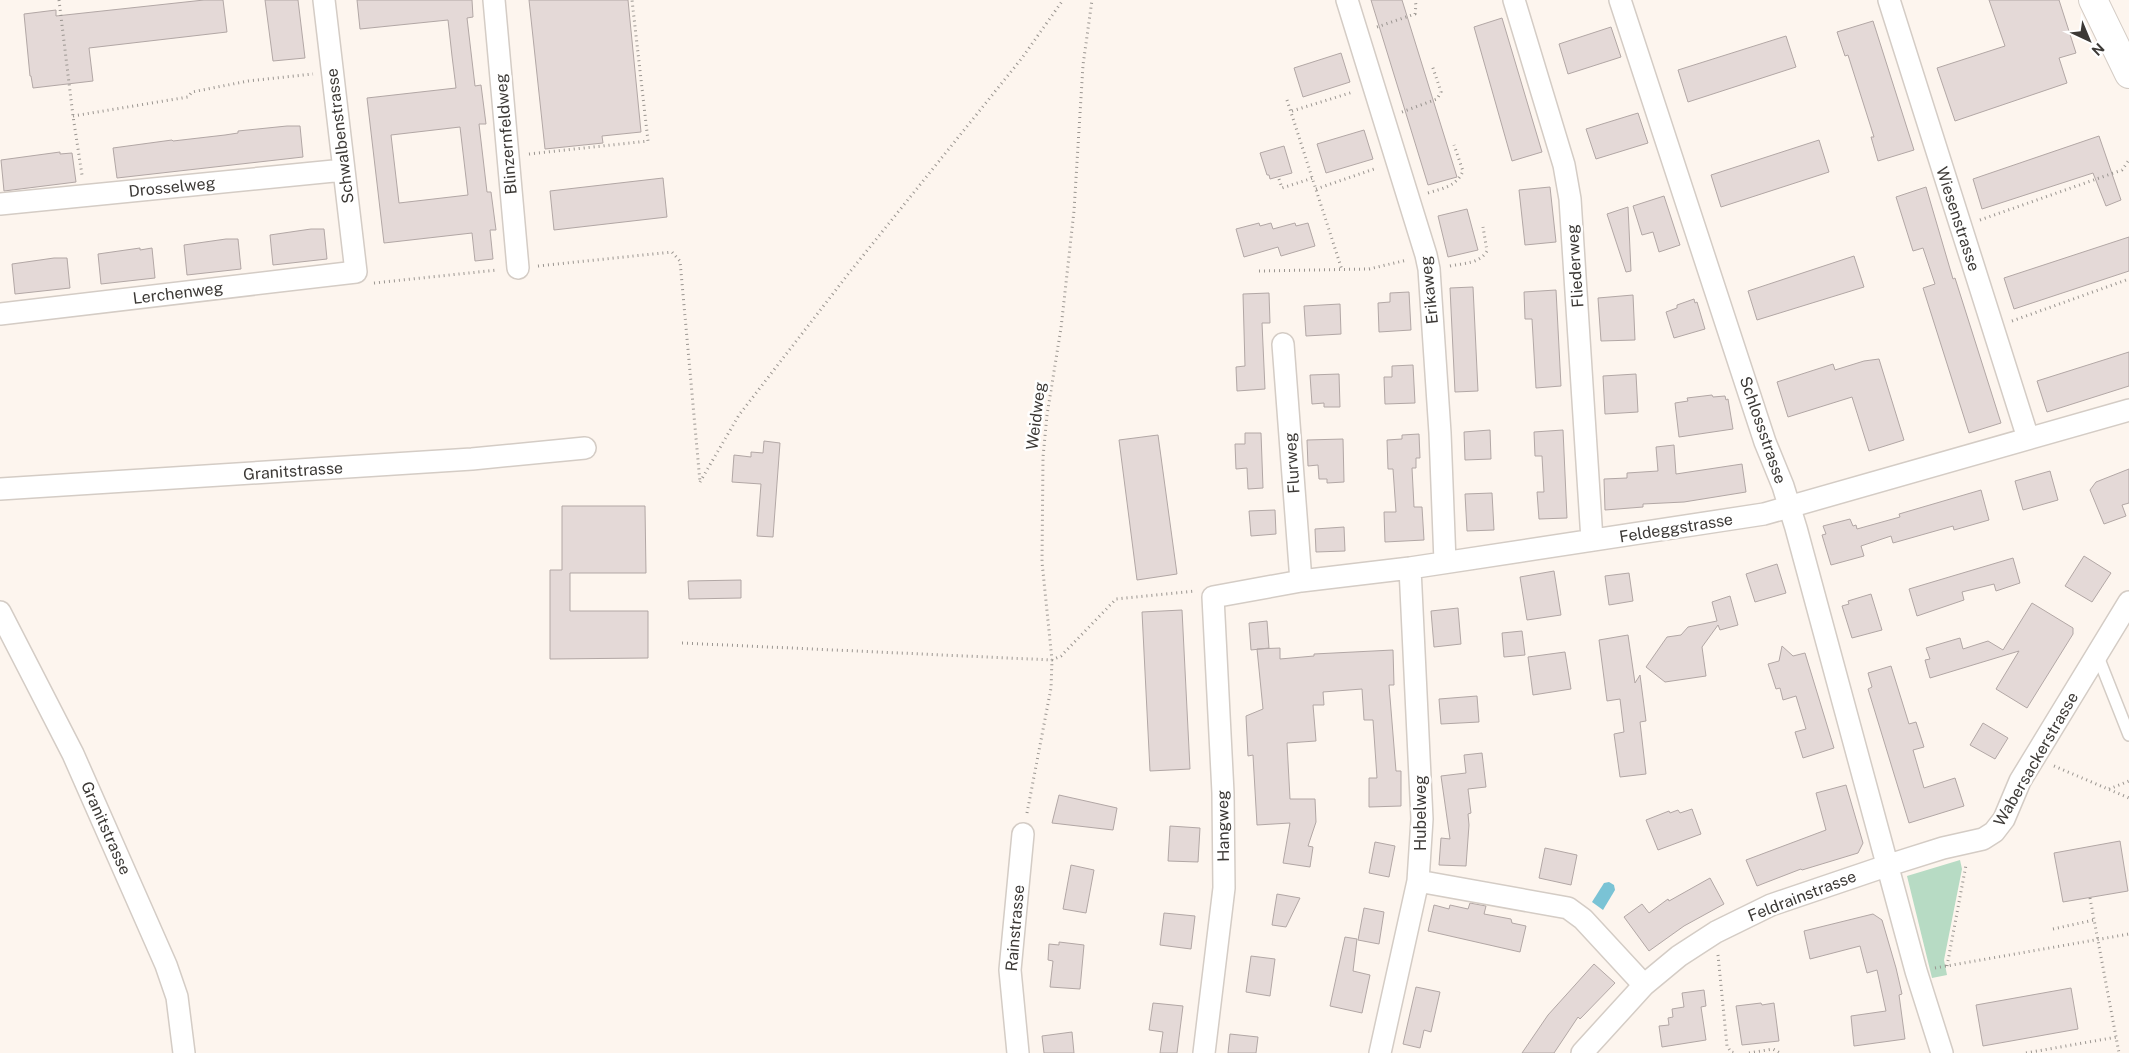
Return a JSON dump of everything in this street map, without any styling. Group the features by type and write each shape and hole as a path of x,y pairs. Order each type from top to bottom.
{"main road":[{"path":"2093,0 2129,74"}],"street":[{"name":"Schwalbenstrasse","path":"324,0 356,272"},
{"name":"Blinzernfeldweg","path":"494,0 518,268"},
{"name":"Erikaweg","path":"1347,0 1428,262 1440,433 1445,562"},
{"name":"Fliederweg","path":"1514,0 1564,165 1570,199 1592,540"},
{"name":"Schlossstrasse","path":"1620,0 1765,442 1789,507 1815,594 1863,778 1889,865"},
{"name":"Wiesenstrasse","path":"1889,0 2028,438"},
{"name":"Drosselweg","path":"0,204 344,170"},
{"name":"Lerchenweg","path":"0,314 356,272"},
{"name":"Flurweg","path":"1283,344 1301,581"},
{"name":"Feldeggstrasse","path":"1213,597 1301,581 1410,568 1764,514 2129,410"},
{"name":"Granitstrasse","path":"0,489 472,459 585,448"},
{"name":"Hubelweg","path":"1380,1053 1418,881 1422,819 1410,568"},
{"name":"Hangweg","path":"1204,1053 1224,888 1223,793 1213,597"},
{"name":"Wabersackerstrasse","path":"1889,865 1983,839 1994,832 2004,819 2020,781 2034,757 2129,602"},
{"name":"Granitstrasse","path":"0,612 73,754 166,965 178,997 184,1053"},
{"name":"Rainstrasse","path":"1018,1053 1010,970 1023,834"},
{"name":"Feldrainstrasse","path":"1582,1053 1644,985 1679,956 1716,932 1771,905 1889,865"},
{"path":"1889,865 1916,971 1942,1053"},
{"path":"1418,881 1568,908 1583,919 1644,985"}],"lane":[{"path":"2098,654 2129,735"}],"path":[{"path":"60,0 73,116 85,196"},
{"path":"508,156 648,141 632,0"},
{"path":"356,272 362,281 369,283 672,252 680,261 700,482 739,414 849,273 1022,58 1063,0"},
{"name":"Weidweg","path":"1023,834 1051,688 1052,660 1042,562 1043,457 1047,415 1061,328 1074,211 1082,74 1092,0"},
{"path":"1357,34 1415,14 1415,0"},
{"path":"1384,119 1437,99 1441,92 1432,65"},
{"path":"73,116 188,97 192,92 248,81 333,72"},
{"path":"1292,111 1373,86"},
{"path":"1287,100 1342,270"},
{"path":"1409,199 1454,185 1460,179 1464,171 1454,145"},
{"path":"1961,227 2122,170 2129,160"},
{"path":"1316,189 1374,169"},
{"path":"1279,179 1282,188 1313,178"},
{"path":"1258,272 1369,269 1428,262 1478,261 1484,257 1487,251 1483,227"},
{"path":"1992,328 2129,280"},
{"path":"682,643 1052,660 1061,656 1116,599 1190,592"},
{"path":"2034,757 2129,798"},
{"path":"2108,789 2129,780"},
{"path":"1947,966 1966,866 1962,845"},
{"path":"2090,898 2119,1053"},
{"path":"2053,929 2094,920"},
{"path":"1716,932 1727,1046 1731,1052 1735,1053"},
{"path":"1916,971 2129,934"},
{"path":"2026,1053 2117,1037"},
{"path":"1749,1053 1773,1049 1780,1053"}],"green space":[{"path":"1960,860 1962,869 1944,960 1947,975 1932,978 1907,876"}],"water":[{"path":"1609,882 1614,885 1615,890 1603,910 1592,902 1604,883"}],"building":[{"path":"204,0 223,0 227,32 89,48 93,81 33,88 30,76 24,14 56,10 56,16"},
{"path":"265,0 298,0 305,58 273,61"},
{"path":"357,0 472,0 473,17 467,18 475,86 481,85 486,124 479,124 487,192 491,192 496,230 490,230 493,259 475,261 472,233 384,243 367,98 456,88 448,20 360,29","holes":["460,127 468,195 399,203 391,135"]},
{"path":"529,0 628,0 641,132 602,136 603,143 545,149"},
{"path":"1371,0 1402,0 1457,177 1428,185"},
{"path":"1989,0 2059,0 2076,53 2059,58 2067,83 1955,121 1937,68 2005,46"},
{"path":"1502,18 1542,152 1512,161 1474,27"},
{"path":"1873,21 1914,150 1878,161 1871,137 1874,137 1848,55 1845,56 1837,32"},
{"path":"1611,27 1621,57 1568,74 1559,44"},
{"path":"1786,36 1796,67 1688,102 1678,70"},
{"path":"1341,53 1350,82 1303,97 1294,68"},
{"path":"1638,113 1648,143 1596,159 1586,129"},
{"path":"287,126 300,126 303,157 117,178 113,148"},
{"path":"1364,130 1373,159 1326,173 1317,144"},
{"path":"2099,136 2121,200 2106,206 2093,173 1982,209 1973,179"},
{"path":"1819,140 1829,172 1721,207 1711,175"},
{"path":"1284,146 1292,173 1270,179 1260,153"},
{"path":"60,152 60,154 72,153 76,182 4,191 1,160"},
{"path":"663,178 667,217 554,230 550,191"},
{"path":"1550,187 1556,242 1525,245 1519,190"},
{"path":"1926,187 1953,279 1955,278 2001,423 1969,433 1923,288 1935,284 1923,248 1913,251 1896,197"},
{"path":"1664,196 1680,245 1659,252 1653,232 1642,235 1633,206"},
{"path":"1628,207 1631,271 1626,272 1607,214"},
{"path":"1467,209 1478,250 1448,257 1438,216"},
{"path":"1259,223 1260,226 1271,223 1273,229 1295,223 1296,226 1308,223 1315,246 1281,256 1278,247 1244,257 1236,229"},
{"path":"324,229 327,259 273,265 270,235"},
{"path":"2129,237 2129,271 2014,309 2004,278"},
{"path":"238,239 241,269 187,275 184,245"},
{"path":"140,248 140,250 152,248 155,278 101,284 98,254"},
{"path":"1854,256 1864,287 1757,320 1748,291"},
{"path":"67,258 70,288 15,294 12,264"},
{"path":"1473,287 1478,391 1455,392 1450,288"},
{"path":"1556,290 1561,386 1536,388 1532,319 1525,319 1524,292"},
{"path":"1409,292 1411,330 1379,332 1378,303 1390,302 1390,293"},
{"path":"1269,293 1270,323 1262,323 1265,389 1237,391 1236,367 1245,366 1243,294"},
{"path":"1633,295 1635,340 1601,341 1598,298"},
{"path":"1694,299 1695,303 1697,302 1705,329 1674,338 1666,312 1677,308 1677,305"},
{"path":"1340,304 1341,334 1306,336 1304,306"},
{"path":"2129,352 2129,386 2047,412 2037,381"},
{"path":"1879,359 1904,440 1869,451 1852,397 1788,417 1777,382 1833,364 1835,370 1864,361"},
{"path":"1413,365 1415,403 1385,404 1384,377 1392,377 1392,366"},
{"path":"1339,374 1340,407 1324,407 1324,403 1312,404 1310,375"},
{"path":"1636,374 1638,412 1605,414 1603,376"},
{"path":"1712,395 1713,397 1725,396 1726,400 1728,399 1733,429 1679,437 1675,403 1688,401 1687,398"},
{"path":"1490,430 1491,459 1465,460 1464,432"},
{"path":"1563,430 1567,518 1539,519 1537,492 1544,492 1542,456 1535,456 1534,432"},
{"path":"1245,433 1261,433 1263,488 1248,489 1247,468 1236,469 1235,444 1245,444"},
{"path":"1419,434 1420,458 1416,458 1416,468 1412,468 1414,507 1422,507 1424,540 1385,542 1384,512 1396,512 1393,469 1388,469 1387,440 1402,439 1402,435"},
{"path":"1158,435 1177,574 1137,580 1119,440"},
{"path":"1343,439 1344,482 1327,483 1327,479 1319,479 1318,465 1308,466 1307,440"},
{"path":"764,441 780,443 773,537 757,536 761,484 732,482 734,455 751,457 751,452 763,453"},
{"path":"1674,445 1676,474 1742,464 1746,492 1684,502 1643,504 1643,507 1605,510 1604,479 1627,478 1627,473 1658,471 1656,447"},
{"path":"2129,469 2129,503 2122,505 2126,516 2104,524 2090,490 2096,482"},
{"path":"2050,471 2058,500 2023,510 2015,481"},
{"path":"1981,490 1989,520 1954,530 1953,526 1893,543 1891,536 1861,546 1864,556 1831,565 1822,535 1826,534 1823,526 1850,519 1853,526 1856,525 1857,529 1900,517 1899,514"},
{"path":"1492,493 1494,530 1467,531 1465,494"},
{"path":"562,506 645,506 646,573 570,573 570,611 648,611 648,658 550,659 550,570 562,570"},
{"path":"1275,510 1276,534 1251,536 1249,511"},
{"path":"1344,527 1345,551 1316,552 1315,529"},
{"path":"2084,556 2111,573 2092,602 2065,586"},
{"path":"2013,558 2020,583 1996,591 1994,584 1962,592 1964,600 1917,616 1909,589"},
{"path":"1777,564 1786,593 1755,602 1746,574"},
{"path":"1554,571 1561,615 1527,620 1520,577"},
{"path":"1629,573 1633,601 1609,605 1605,576"},
{"path":"741,580 741,598 689,599 688,581"},
{"path":"1871,594 1882,630 1852,638 1842,606 1849,604 1848,601"},
{"path":"1730,596 1738,625 1720,630 1718,625 1702,647 1706,676 1665,682 1646,667 1667,637 1681,635 1688,627 1717,621 1712,602"},
{"path":"2032,603 2073,628 2073,634 2027,708 1996,689 2019,651 1930,678 1925,660 1930,659 1926,648 1960,638 1963,649 1988,641 2003,650"},
{"path":"1458,608 1461,644 1434,647 1431,611"},
{"path":"1182,610 1190,769 1150,771 1142,612"},
{"path":"1267,621 1269,648 1251,650 1249,623"},
{"path":"1522,631 1525,655 1504,657 1502,633"},
{"path":"1628,635 1635,683 1640,675 1646,721 1640,722 1646,774 1620,777 1614,734 1624,732 1620,699 1607,701 1599,640"},
{"path":"1782,646 1793,656 1805,653 1834,748 1803,758 1795,732 1806,729 1796,696 1783,700 1780,688 1776,689 1768,664 1779,661"},
{"path":"1280,648 1280,659 1314,656 1314,654 1393,650 1394,685 1389,685 1396,771 1401,771 1401,806 1369,807 1369,778 1377,778 1373,720 1364,720 1362,689 1323,692 1324,705 1313,705 1316,741 1287,743 1290,799 1315,799 1316,822 1308,846 1313,847 1310,867 1283,863 1290,823 1257,825 1253,755 1248,756 1246,716 1263,709 1257,649"},
{"path":"1565,652 1571,689 1533,695 1528,657"},
{"path":"1891,666 1909,724 1916,722 1924,747 1913,750 1924,788 1955,778 1964,806 1909,823 1868,689 1872,687 1868,673"},
{"path":"1477,696 1479,722 1441,724 1439,699"},
{"path":"1983,723 2008,738 1995,759 1970,745"},
{"path":"1482,753 1486,787 1468,789 1471,813 1468,814 1466,866 1439,865 1441,838 1450,839 1441,776 1466,773 1464,755"},
{"path":"1846,785 1863,843 1858,853 1801,869 1757,886 1746,860 1826,830 1816,793"},
{"path":"1059,795 1117,808 1113,830 1052,823"},
{"path":"1692,809 1701,834 1658,850 1646,820 1669,811 1670,813 1678,810 1680,813"},
{"path":"1170,826 1200,828 1198,862 1168,861"},
{"path":"2120,841 2128,891 2063,902 2054,853"},
{"path":"1375,842 1395,846 1389,877 1369,873"},
{"path":"1545,848 1577,855 1571,885 1539,878"},
{"path":"1071,865 1094,870 1086,913 1063,909"},
{"path":"1710,878 1724,904 1684,926 1649,951 1624,917 1642,904 1649,913 1668,899 1669,901"},
{"path":"1277,894 1300,898 1286,927 1272,925"},
{"path":"1470,903 1486,906 1484,914 1511,919 1512,923 1526,926 1520,952 1428,931 1434,905 1449,909 1450,905 1468,909"},
{"path":"1364,908 1384,912 1379,944 1358,940"},
{"path":"1164,913 1195,916 1191,949 1160,945"},
{"path":"1873,914 1882,920 1896,968 1902,994 1899,995 1905,1039 1854,1046 1851,1016 1886,1011 1877,970 1867,973 1860,946 1810,959 1804,931"},
{"path":"1345,937 1357,939 1353,971 1370,975 1362,1013 1330,1006"},
{"path":"1059,942 1084,945 1080,989 1050,987 1053,961 1048,960 1049,944 1059,945"},
{"path":"1251,956 1275,959 1270,996 1246,992"},
{"path":"1594,964 1615,983 1580,1019 1578,1017 1554,1053 1522,1053 1548,1015"},
{"path":"1416,987 1440,992 1431,1032 1424,1030 1420,1048 1403,1044"},
{"path":"2071,988 2078,1029 1983,1046 1976,1005"},
{"path":"1704,990 1706,1006 1701,1007 1706,1040 1662,1047 1659,1026 1669,1025 1668,1018 1673,1017 1672,1009 1684,1007 1682,993"},
{"path":"1153,1003 1183,1006 1177,1053 1160,1053 1163,1032 1149,1030"},
{"path":"1761,1003 1762,1005 1774,1003 1779,1041 1742,1045 1736,1006"},
{"path":"1072,1032 1074,1053 1044,1053 1042,1036"},
{"path":"1230,1034 1258,1037 1256,1053 1228,1053"}]}
